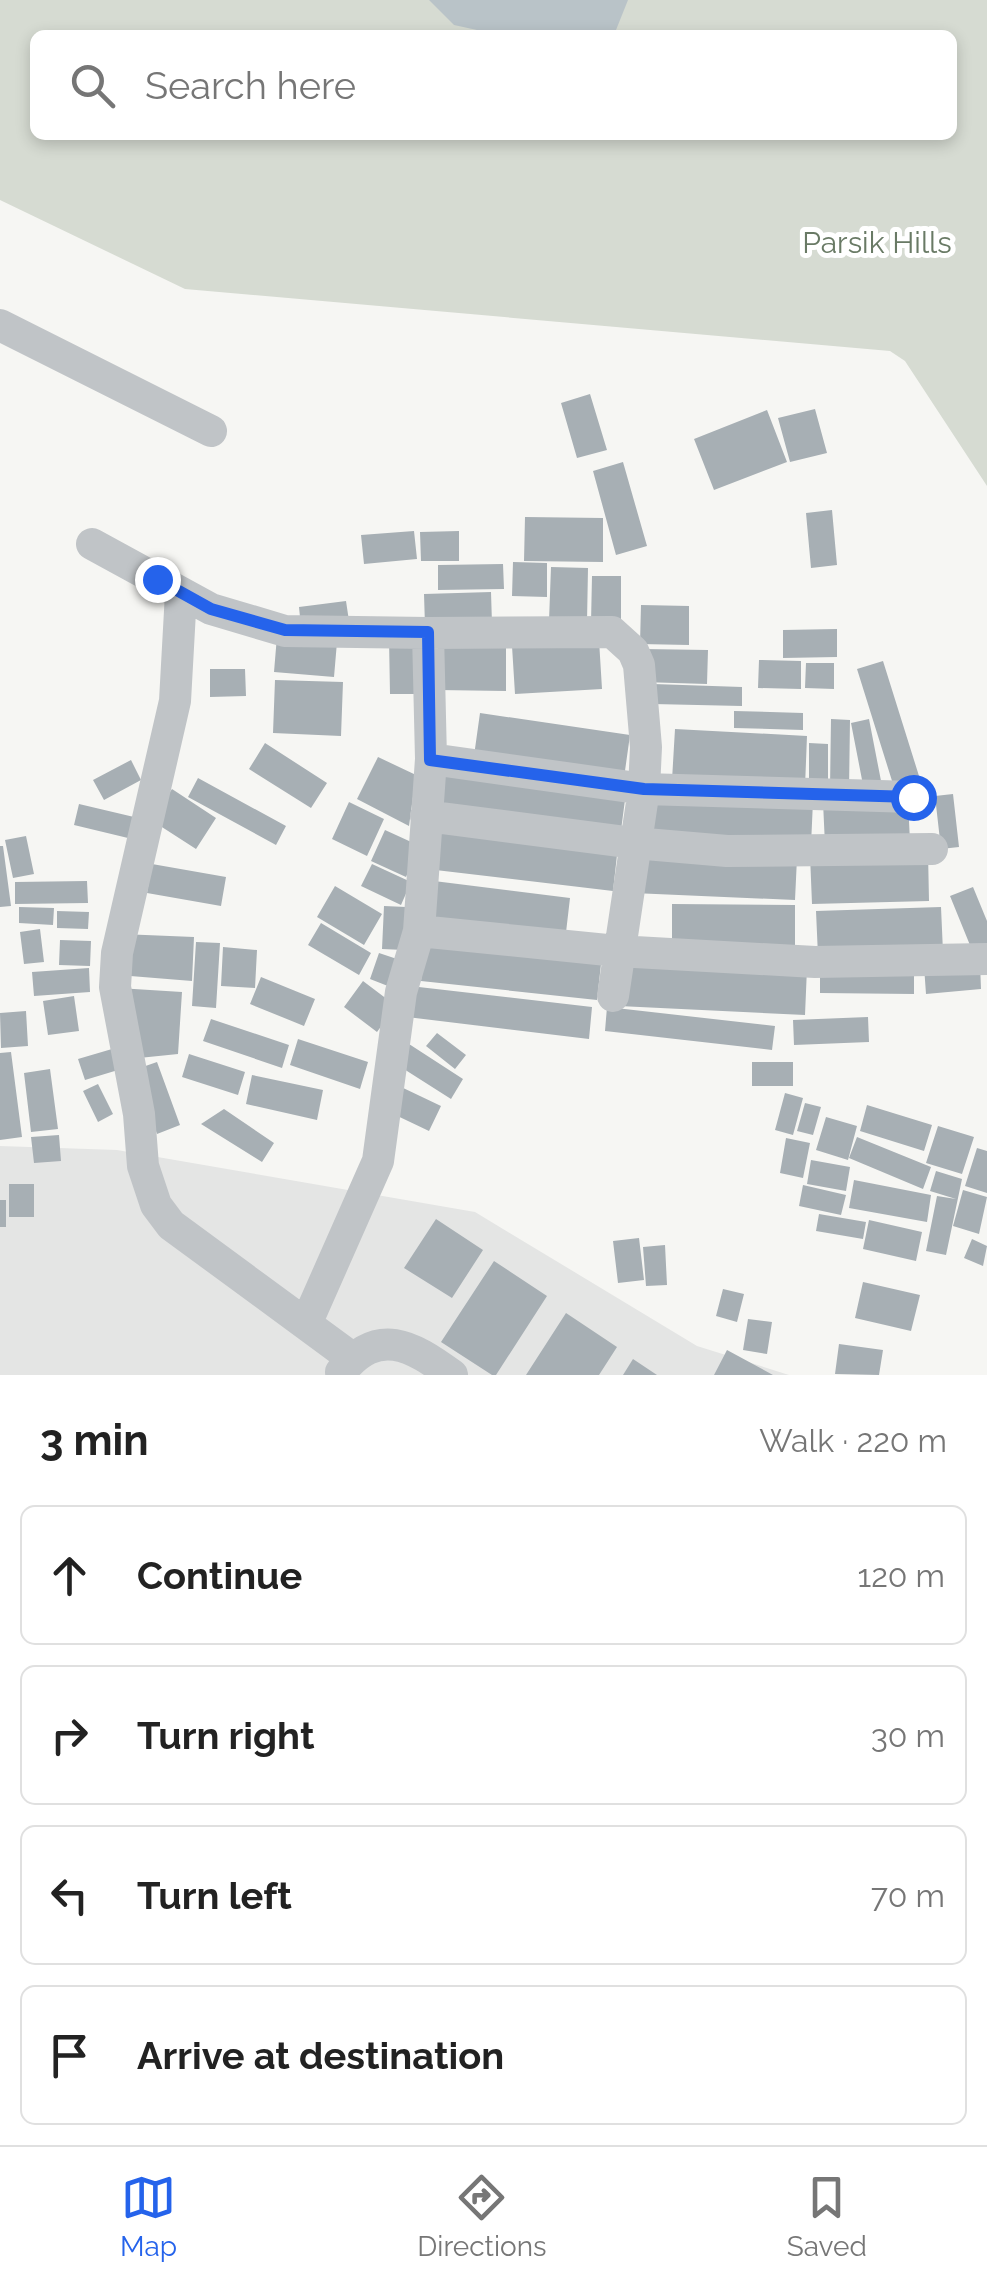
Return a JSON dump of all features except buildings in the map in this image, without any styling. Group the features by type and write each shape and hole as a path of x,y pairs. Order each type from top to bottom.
{"street":[{"path":"0,326 211,431"},
{"path":"92,544 211,609 285,630 612,632 622,638 638,665 646,747 644,789 613,996"},
{"path":"181,593 175,701 116,954 115,987 150,1191 171,1225 306,1324 346,1367 374,1344 396,1344 452,1375"},
{"path":"306,1324 378,1160 401,992 419,931 430,760 428,632"},
{"path":"430,760 644,789 913,797"},
{"path":"426,816 634,843 726,850 932,848"},
{"path":"419,931 618,951 814,962 987,959"}],"shaded area":[{"path":"429,0 628,0 616,30 477,30 454,25"},
{"path":"0,1146 117,1150 475,1212 697,1346 789,1375 0,1375"}],"green space":[{"name":"Parsik Hills","path":"0,0 987,0 987,486 905,361 890,351 185,289 0,200"}],"route":[{"path":"157,579 211,609 285,630 428,632 430,760 644,789 913,797"}]}
